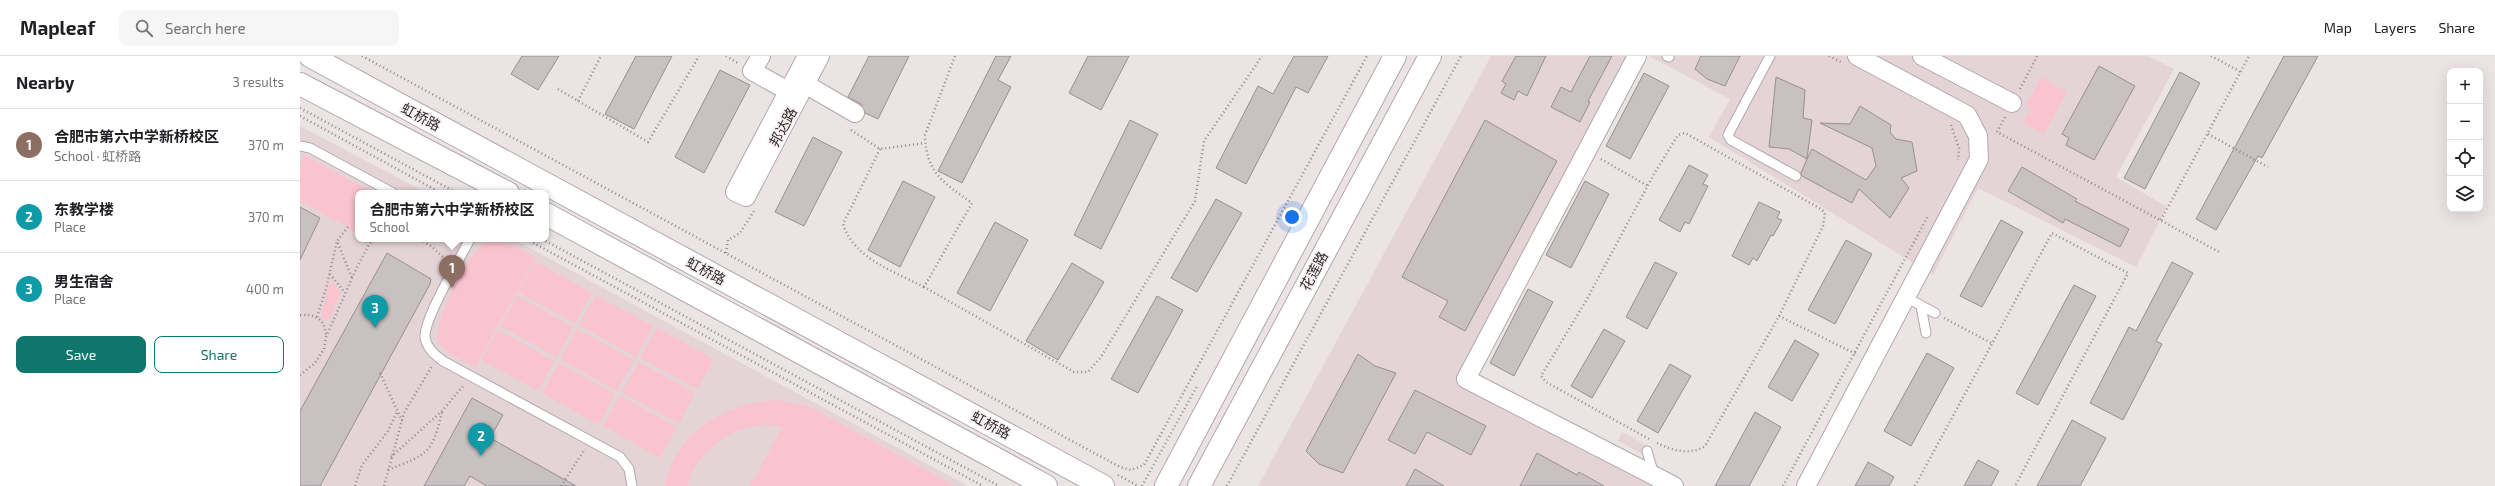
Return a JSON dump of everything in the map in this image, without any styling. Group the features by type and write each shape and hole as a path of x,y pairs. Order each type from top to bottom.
{"main road":[{"name":"虹桥路","path":"310,56 1103,486"},
{"path":"1166,486 1395,56"},
{"name":"花莲路","path":"1199,486 1430,56"},
{"name":"虹桥路","path":"300,84 498,190"},
{"name":"虹桥路","path":"549,216 1046,486"},
{"path":"1196,428 1223,442"},
{"path":"1058,486 1068,467"}],"street":[{"path":"761,56 752,71 788,91"},
{"name":"邦达路","path":"745,199 788,91 807,56"},
{"name":"邦达路","path":"745,199 820,56"},
{"path":"1636,56 1466,379 1674,486"},
{"path":"1922,56 2012,103"},
{"path":"1806,486 1873,362 1914,302 1979,159 1978,136 1967,115 1854,62"},
{"path":"805,84 851,120"}],"lane":[{"path":"1770,56 1728,135 1731,140 1796,176"},
{"path":"300,146 315,150 388,190"},
{"path":"468,242 426,330 426,340 438,357 622,460 629,469 632,486"},
{"path":"1914,302 1935,312"},
{"path":"1914,302 1926,333"},
{"path":"1647,451 1654,475"}],"path":[{"path":"362,56 1120,467 1131,470 1144,465 1367,56"},
{"path":"578,101 601,56"},
{"path":"558,90 648,142 699,56"},
{"path":"924,287 972,203 941,181 929,162 925,143 925,135 955,56"},
{"path":"880,148 843,224 846,234 865,254 1074,372 1088,372 1101,358 1195,201 1204,141 1262,56"},
{"path":"1227,486 1461,56"},
{"path":"1829,56 1854,62"},
{"path":"2211,56 2241,72"},
{"path":"2160,220 2250,56"},
{"path":"300,108 451,190"},
{"path":"300,116 436,190"},
{"path":"1946,119 1954,130 1959,148 1959,158 1956,165"},
{"path":"851,120 880,148"},
{"path":"1997,132 2221,253"},
{"path":"1685,133 1822,208 1826,218 1823,226 1779,316 1711,437 1705,446 1694,451 1672,449 1660,444 1541,379 1543,371 1587,299 1673,141 1678,135 1685,133"},
{"path":"2208,134 2268,167"},
{"path":"880,148 925,143"},
{"path":"1586,151 1648,186"},
{"path":"726,253 728,240 740,233 752,216 745,199"},
{"path":"1783,486 1929,214"},
{"path":"317,317 330,274 337,241 348,227"},
{"path":"1915,486 2052,233 2128,273 2015,486"},
{"path":"337,241 352,278"},
{"path":"300,375 320,357 326,337 352,278 370,242"},
{"path":"424,242 441,253 454,271"},
{"path":"532,242 983,486"},
{"path":"548,242 999,486"},
{"path":"330,274 346,293"},
{"path":"1935,312 1993,344"},
{"path":"300,316 317,317 323,322 326,337"},
{"path":"1779,316 1873,362"},
{"path":"384,486 404,413 438,357"},
{"path":"380,373 390,390 397,412 402,421"},
{"path":"391,457 442,411 470,376"},
{"path":"388,470 415,460 430,448 436,437 442,411"},
{"path":"355,486 362,465 388,431 397,412"},
{"path":"561,486 590,442"}],"shaded area":[{"path":"1491,56 1648,56 1464,386 1654,486 1258,486"},
{"path":"1649,56 2148,56 2174,69 2116,177 2167,207 2136,267 1978,188 1933,275 1709,137 1730,99"},
{"path":"2041,77 2067,92 2044,134 2023,123 2031,108 2026,105"},
{"path":"300,126 421,190 355,190 355,242 519,242 968,486 300,486"},
{"path":"305,155 369,190 355,190 355,231 300,201 300,164"},
{"path":"487,242 505,242 536,257 475,367 444,349 438,341 438,332 441,319 454,286 472,256"},
{"path":"535,261 592,293 575,323 518,292"},
{"path":"332,281 341,292 329,319 324,321 321,316 329,285"},
{"path":"596,295 653,326 636,357 579,325"},
{"path":"517,296 573,327 557,357 500,326"},
{"path":"657,328 714,359 697,389 640,358"},
{"path":"577,329 634,360 617,391 560,359"},
{"path":"498,330 554,361 538,391 481,360"},
{"path":"639,362 695,393 679,424 622,392"},
{"path":"559,363 615,394 599,425 542,393"},
{"path":"620,396 677,427 660,458 603,426"},
{"path":"776,400 808,406 955,486 750,486 782,427 768,425 753,426 724,438 701,459 693,472 688,486 664,486 670,467 679,450 691,436 705,424 720,415 738,408"},
{"path":"1622,432 1650,447 1646,456 1618,441"}],"building":[{"path":"522,56 559,56 538,90 511,74"},
{"path":"636,56 672,56 634,129 605,114"},
{"path":"869,56 909,56 878,119 865,113 861,104 848,97"},
{"path":"996,56 1011,56 998,80 1011,87 962,183 938,171"},
{"path":"1088,56 1129,56 1101,110 1069,93"},
{"path":"1294,56 1328,56 1308,93 1296,87 1246,184 1216,168 1258,86 1273,94"},
{"path":"1516,56 1546,56 1527,96 1518,91 1514,100 1501,93 1506,84 1502,81"},
{"path":"1590,56 1612,56 1588,101 1590,102 1580,122 1551,107 1561,87 1571,92"},
{"path":"1701,56 1740,56 1725,86 1707,79 1695,69"},
{"path":"2284,56 2318,56 2262,158 2258,156 2216,230 2196,219"},
{"path":"2099,66 2135,86 2094,160 2066,145 2069,138 2062,134"},
{"path":"720,70 750,85 704,173 675,157"},
{"path":"2180,72 2200,83 2145,189 2124,178"},
{"path":"1644,73 1669,86 1630,159 1606,146"},
{"path":"1776,77 1805,90 1803,118 1812,120 1807,159 1789,149 1769,147"},
{"path":"1860,106 1891,125 1890,132 1896,139 1912,142 1917,171 1901,178 1909,188 1890,218 1859,189 1852,203 1802,176 1801,173 1812,149 1866,180 1876,166 1872,148 1820,123 1850,124"},
{"path":"1130,120 1158,134 1101,249 1074,235"},
{"path":"1485,120 1557,161 1465,331 1439,317 1448,301 1402,277"},
{"path":"813,137 842,152 804,226 775,212"},
{"path":"1689,165 1708,175 1703,184 1708,186 1689,224 1685,222 1680,232 1659,220"},
{"path":"2022,167 2077,199 2075,201 2129,229 2120,247 2065,219 2063,223 2008,191"},
{"path":"903,181 935,197 900,267 868,250"},
{"path":"1585,181 1609,194 1571,268 1546,255"},
{"path":"1216,199 1242,213 1197,292 1171,278"},
{"path":"1759,202 1780,212 1777,218 1782,220 1773,236 1771,235 1757,261 1753,258 1749,265 1732,256"},
{"path":"300,207 320,218 300,260"},
{"path":"2001,220 2023,232 1982,307 1960,296"},
{"path":"995,222 1028,240 990,311 957,293"},
{"path":"1846,240 1872,254 1835,324 1808,310"},
{"path":"387,253 431,279 430,284 320,486 300,486 300,411"},
{"path":"1655,262 1677,273 1647,329 1626,317"},
{"path":"2172,262 2193,273 2156,341 2162,344 2123,420 2090,403 2129,327 2136,331"},
{"path":"1072,263 1104,282 1058,360 1026,341"},
{"path":"2074,285 2096,296 2038,405 2016,393"},
{"path":"1528,289 1553,302 1514,376 1490,363"},
{"path":"1157,296 1183,310 1138,393 1111,379"},
{"path":"1604,329 1625,341 1592,398 1571,386"},
{"path":"1795,340 1819,354 1792,401 1768,387"},
{"path":"1927,353 1954,368 1911,446 1884,431"},
{"path":"1358,354 1375,366 1396,373 1343,473 1319,464 1306,451"},
{"path":"1670,364 1691,376 1658,433 1637,421"},
{"path":"1415,390 1486,426 1471,455 1427,432 1415,454 1388,440"},
{"path":"472,398 503,415 490,438 576,486 487,486 470,476 464,486 424,486"},
{"path":"1755,412 1781,427 1749,486 1715,486"},
{"path":"2072,420 2106,438 2080,486 2037,486"},
{"path":"1537,453 1577,475 1579,472 1604,486 1520,486"},
{"path":"1978,460 1999,471 1991,486 1964,486"},
{"path":"1868,462 1894,477 1889,486 1855,486"},
{"path":"1415,469 1444,486 1406,486"}],"place":[{"name":"合肥市第六中学新桥校区","path":"452,288"},
{"name":"男生宿舍","path":"375,328"},
{"name":"东教学楼","path":"481,456"}]}
